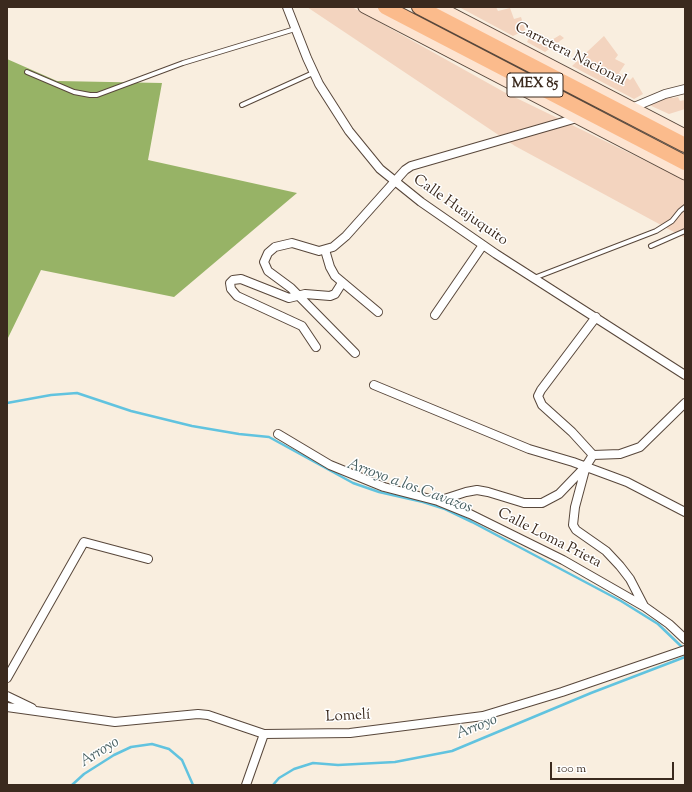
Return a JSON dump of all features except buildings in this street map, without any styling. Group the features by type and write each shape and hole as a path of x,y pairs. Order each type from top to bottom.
{"highway":[{"name":"MEX 85","path":"385,7 685,162"},
{"name":"Carretera Nacional","path":"419,7 685,146"}],"main road":[{"name":"MEX 85","path":"364,7 685,174"},
{"name":"Carretera Nacional","path":"439,7 634,107 685,135"}],"street":[{"name":"Calle Huajuquito","path":"287,7 314,73 333,107 365,153 394,182 483,245 685,375"},
{"path":"634,107 665,94 685,89"},
{"path":"356,353 287,284 268,270 264,262 264,258 275,247 292,243 319,251 332,247 346,236 405,170 411,166 577,118"},
{"path":"435,315 483,245"},
{"path":"325,250 330,267 342,283 378,312"},
{"path":"316,347 302,326 237,296 230,285 233,280 241,279 284,297 299,297 305,294 330,296 335,294 342,283"},
{"path":"596,317 538,396 542,405 572,432 593,455 620,454 640,447 685,403"},
{"path":"374,385 529,449 586,466 627,482 685,512"},
{"name":"Calle Loma Prieta","path":"278,434 330,465 384,487 438,501 470,514 563,560 645,607 669,624 685,639"},
{"path":"593,455 586,466 575,507 574,525 576,530 606,551 620,566 630,579 645,607"},
{"name":"Calle Loma Prieta","path":"438,501 461,493 477,490 488,492 524,504 542,503 559,494 586,466"},
{"path":"7,678 84,542 148,559"},
{"name":"Lomelí","path":"8,709 36,710 115,722 137,721 184,715 208,715 264,734 350,733 483,716 562,692 685,650"},
{"path":"7,696 36,710"},
{"path":"246,785 264,734"}],"lane":[{"path":"27,72 74,92 97,95 183,63 295,29"},
{"path":"242,105 314,73"},
{"path":"534,278 656,231 672,221 685,207"},
{"path":"651,246 685,231"}],"shaded area":[{"path":"307,7 352,7 504,92 685,180 685,238 515,146"},
{"path":"459,7 496,7 498,11 510,8 514,19 521,17 525,30 513,36"},
{"path":"560,35 564,38 545,52 527,42 530,36 545,44"},
{"path":"604,36 618,55 615,59 625,64 619,73 630,80 633,77 643,94 634,99 572,66"},
{"path":"669,95 673,98 678,97 680,101 685,100 685,109 669,114 647,104"}],"green space":[{"path":"7,59 57,81 162,83 148,160 297,193 174,297 41,270 7,340"}],"waterway":[{"name":"Arroyo a los Cavazos","path":"7,403 51,395 77,393 131,411 192,426 239,434 269,437 353,483 379,492 423,502 445,509 472,522 621,601 658,624 683,648"},
{"name":"Arroyo","path":"273,785 279,778 294,769 313,763 338,765 395,762 452,751 591,693 685,657"},
{"name":"Arroyo","path":"72,785 84,774 114,755 131,747 152,744 169,749 182,760 193,785"}]}
